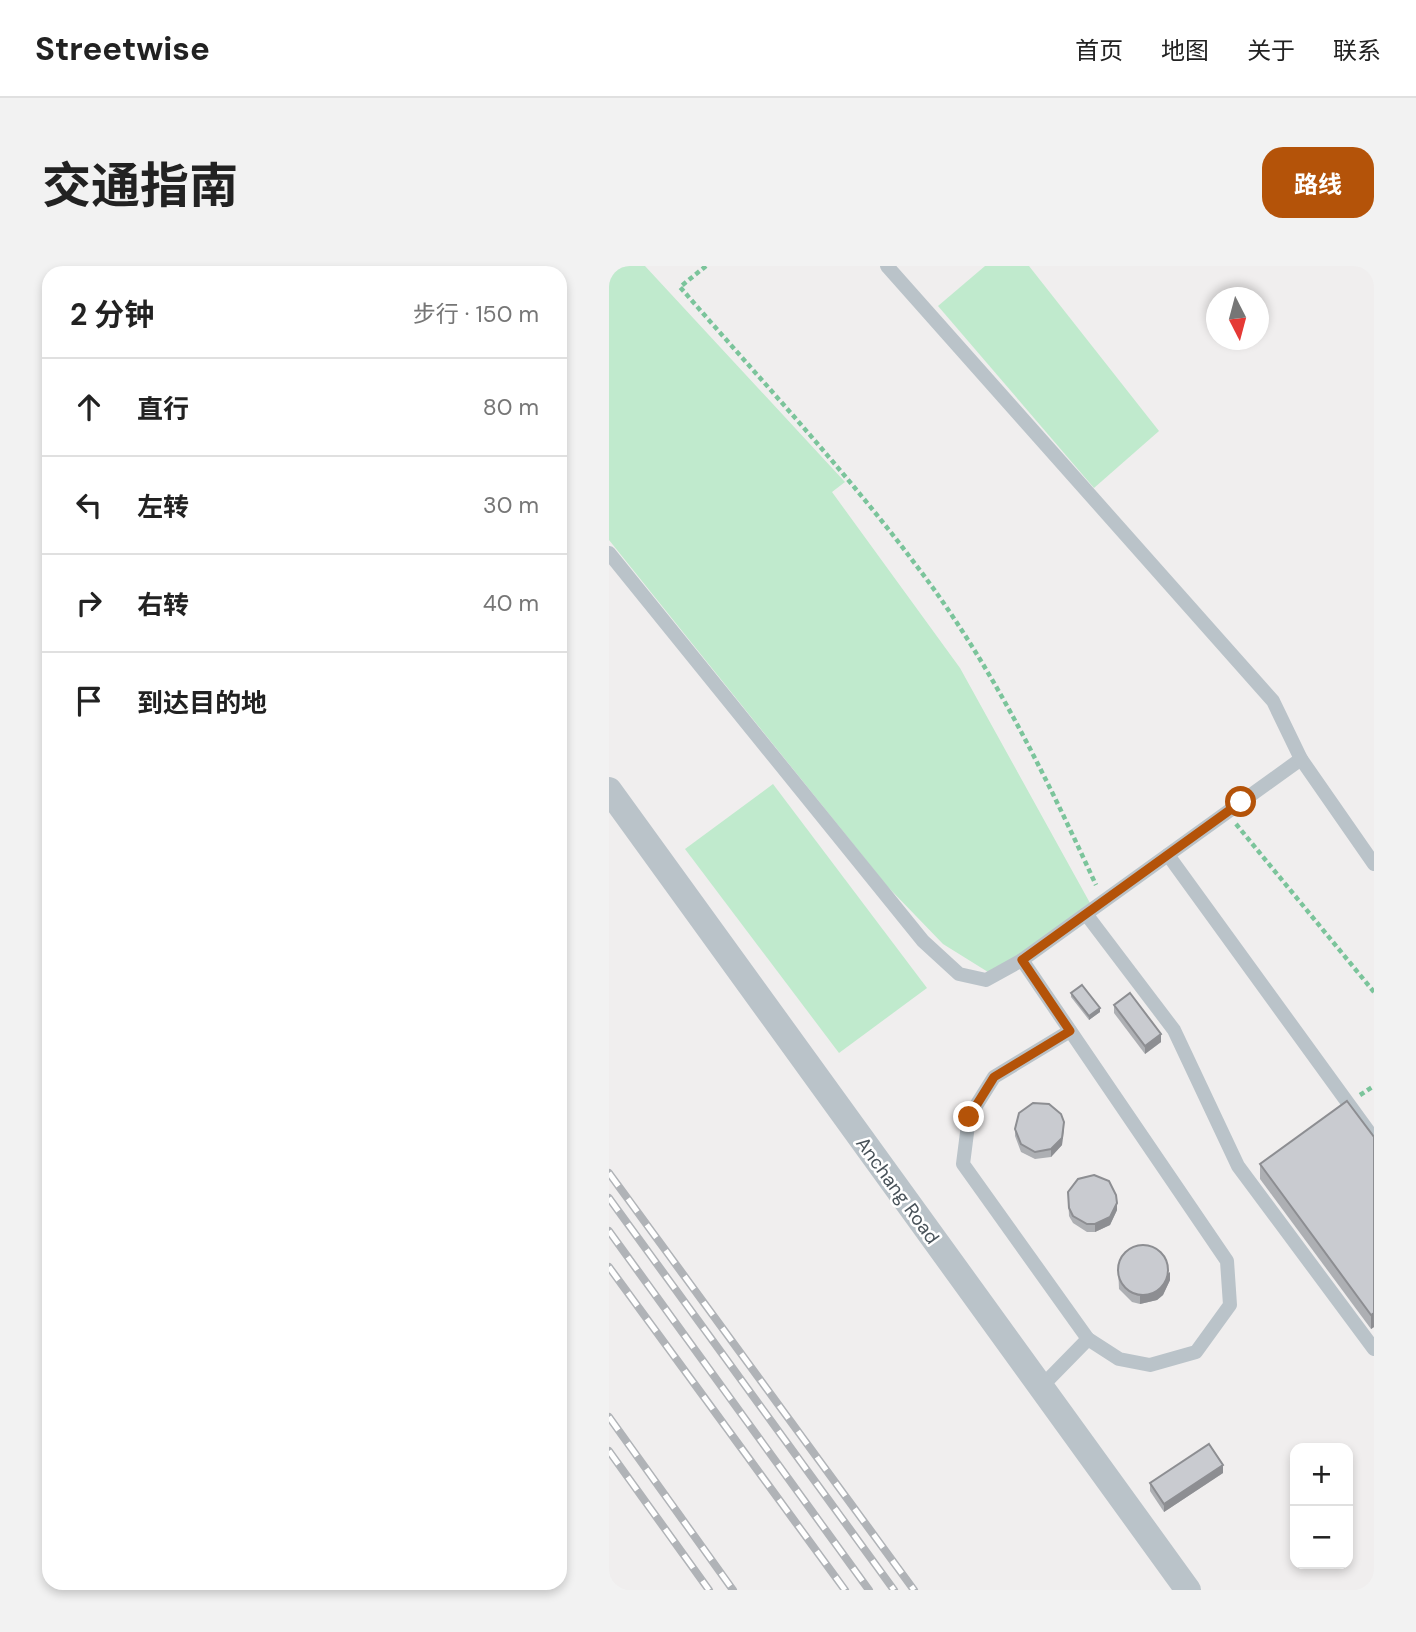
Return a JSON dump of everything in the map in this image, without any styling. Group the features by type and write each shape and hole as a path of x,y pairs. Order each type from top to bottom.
{"street":[{"name":"Anchang Road","path":"609,790 1188,1590"}],"lane":[{"path":"887,266 1273,701 1301,760 1374,864"},
{"path":"609,553 923,940 959,974 986,980 1022,960 1301,760"},
{"path":"1168,855 1374,1139"},
{"path":"1086,914 1174,1030 1238,1166 1374,1349"},
{"path":"1022,960 1227,1261 1230,1305 1196,1352 1150,1365 1119,1359 1088,1339 963,1164 969,1117 994,1077 1070,1031"},
{"path":"1041,1387 1088,1339"}],"path":[{"path":"706,266 680,288 850,483 933,589 995,684 1049,783 1104,901"},
{"path":"1227,813 1374,992"}],"green space":[{"path":"609,266 645,266 845,482 832,492 960,668 1090,903 1006,965 988,972 943,944 887,886 609,540"},
{"path":"985,266 1029,266 1159,431 1094,488 938,306"},
{"path":"773,784 927,988 839,1053 685,849"}],"building":[{"path":"1082,985 1100,1008 1089,1016 1071,993"},
{"path":"1130,993 1161,1034 1145,1046 1114,1005"},
{"path":"1347,1101 1374,1137 1374,1313 1371,1315 1260,1164"},
{"path":"1033,1103 1049,1104 1061,1114 1064,1122 1062,1138 1051,1149 1035,1152 1021,1144 1015,1129 1019,1113"},
{"path":"1094,1175 1109,1181 1117,1203 1110,1217 1095,1224 1087,1224 1073,1216 1069,1208 1068,1192 1078,1179"},
{"path":"1143,1245 1161,1252 1168,1270 1161,1288 1143,1295 1125,1288 1118,1270 1125,1252"},
{"path":"1209,1444 1223,1465 1164,1504 1150,1483"}],"railway":[{"path":"609,1173 914,1590"},
{"path":"609,1198 894,1590"},
{"path":"609,1231 869,1590"},
{"path":"609,1267 845,1590"},
{"path":"609,1417 733,1590"},
{"path":"609,1451 709,1590"}],"route":[{"path":"969,1117 994,1077 1070,1031 1022,960 1241,802"}]}
